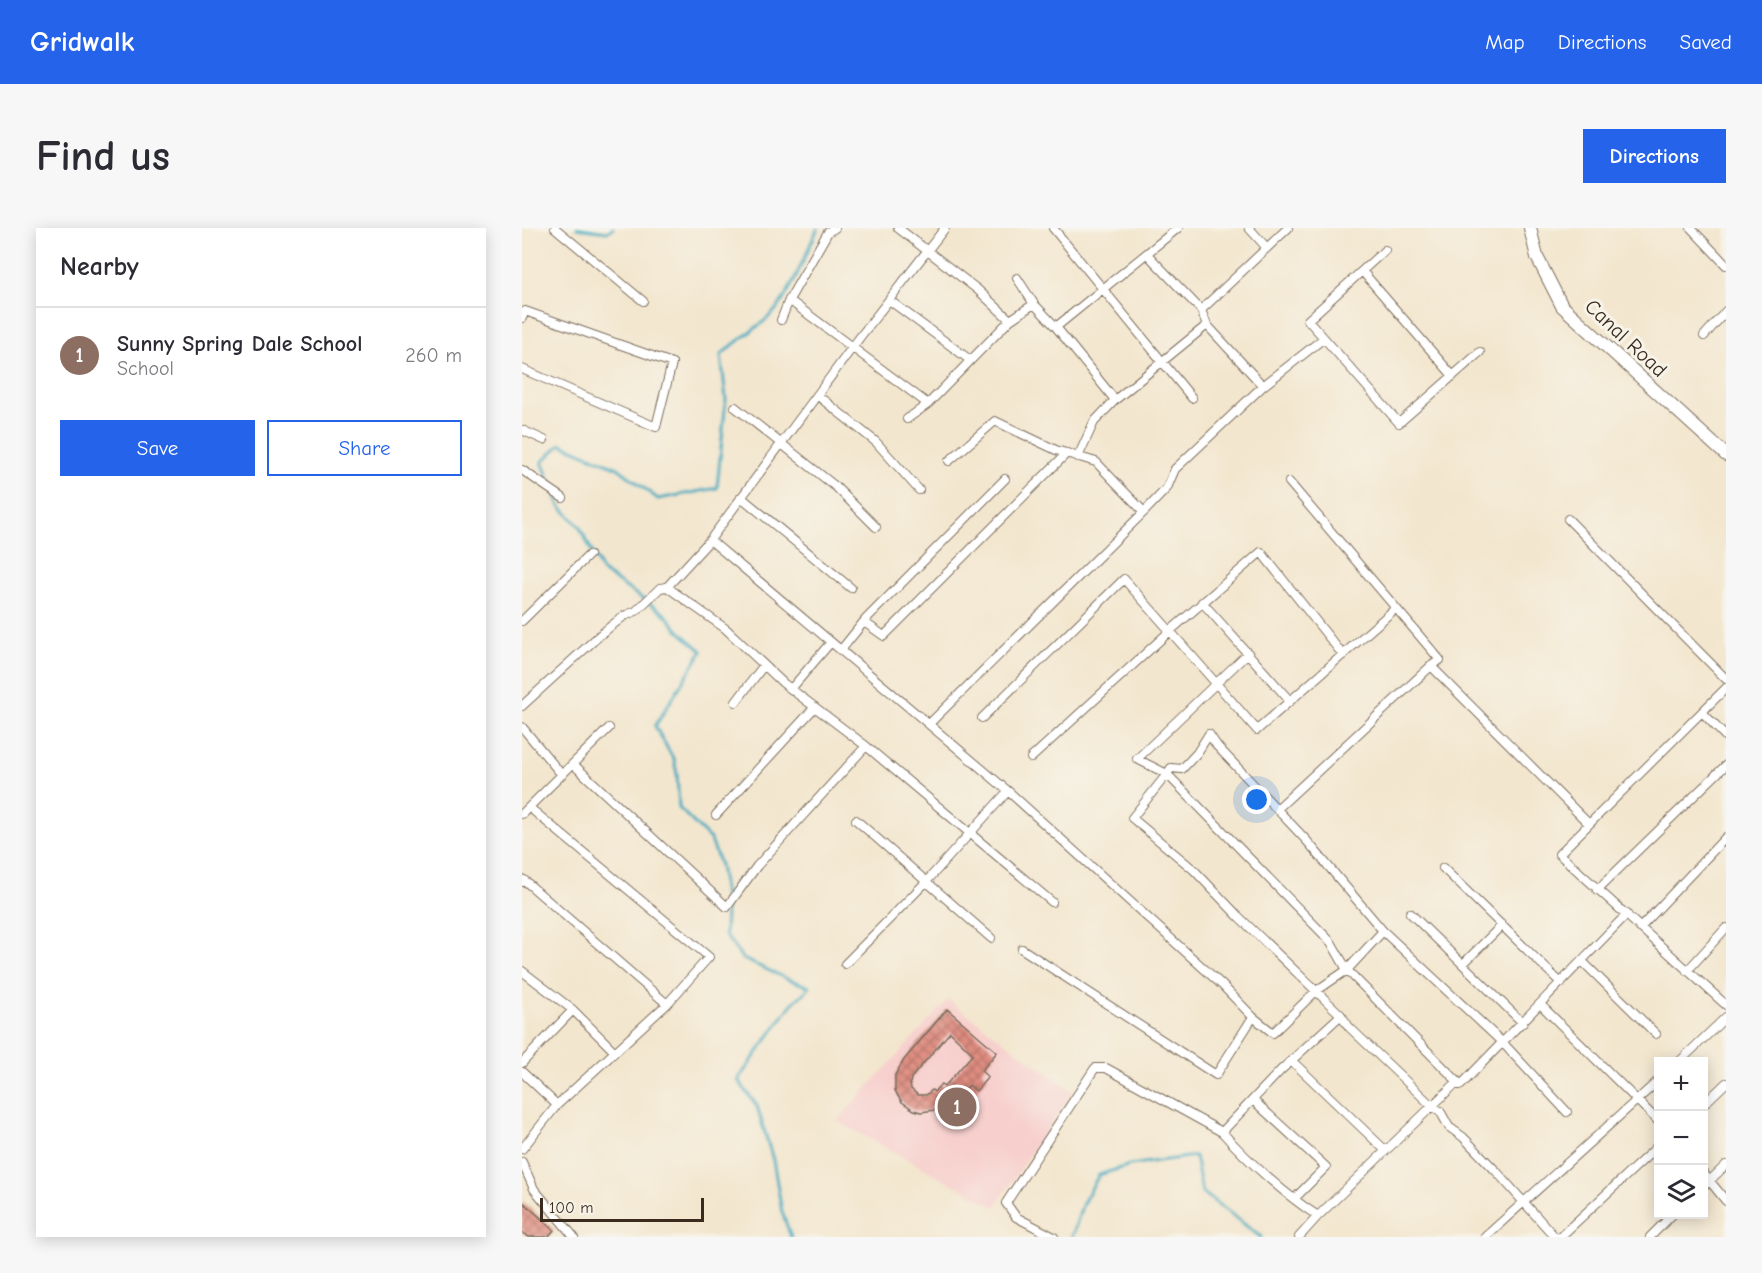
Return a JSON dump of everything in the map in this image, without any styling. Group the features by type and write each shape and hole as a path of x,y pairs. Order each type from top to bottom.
{"street":[{"path":"555,228 643,302"},
{"path":"781,320 789,300 828,232 835,228"},
{"path":"898,228 978,290 1010,320"},
{"path":"522,706 601,634 624,616 636,611 663,588 710,540 853,346 945,228"},
{"path":"1053,228 1161,363 1192,398"},
{"path":"1056,327 1178,228"},
{"path":"1249,228 1267,248"},
{"path":"1201,310 1288,228"},
{"name":"Canal Road","path":"1530,228 1537,257 1562,306 1726,455"},
{"path":"1691,228 1726,265"},
{"path":"1385,250 1308,320 1399,423 1480,352"},
{"path":"1147,254 1201,310 1208,325 1263,386"},
{"path":"1362,271 1453,376"},
{"path":"1017,278 1034,304 1056,327 1115,399"},
{"path":"789,300 928,404"},
{"path":"889,300 970,360"},
{"path":"907,419 928,404 1010,320 1034,304"},
{"path":"1704,336 1726,311"},
{"path":"522,369 656,427 672,363 523,313"},
{"path":"1078,457 1094,422 1115,399 1208,325"},
{"path":"929,724 1144,512 1167,488 1175,469 1263,386 1324,338"},
{"path":"817,395 876,442 919,490"},
{"path":"735,407 836,487 876,527"},
{"path":"949,461 995,421 1067,453 1096,462 1144,512"},
{"path":"522,430 544,440"},
{"path":"864,622 884,636 1067,453"},
{"path":"522,470 563,498"},
{"path":"841,650 864,622 1005,479"},
{"path":"1277,809 1440,660 1289,482"},
{"path":"741,497 851,588"},
{"path":"1568,519 1726,679"},
{"path":"710,540 1008,791 1273,1033 1316,991 1347,970 1383,930"},
{"path":"1031,758 1202,602 1261,552 1342,656"},
{"path":"522,621 589,555"},
{"path":"982,718 1124,579 1257,730 1396,608"},
{"path":"663,588 726,629 791,689 866,746 1052,902"},
{"path":"1202,602 1290,701"},
{"path":"791,689 831,642"},
{"path":"1248,653 1137,759 1167,774 1331,942 1347,970 1461,1085"},
{"path":"736,702 764,665"},
{"path":"1431,666 1589,824"},
{"path":"1726,688 1559,854 1726,1005"},
{"path":"716,815 815,707"},
{"path":"1702,712 1726,737"},
{"path":"522,727 562,775"},
{"path":"522,1149 557,1105 667,1004 709,957 525,810 609,728"},
{"path":"1554,1237 1463,1137 1449,1127 1440,1111 1349,1027 1341,1015 1238,916 1194,870 1132,818 1171,768 1182,769 1197,753 1209,734 1217,746 1307,841 1383,930 1503,1043 1567,1112"},
{"path":"573,764 727,908 757,866 866,746"},
{"path":"1597,890 1726,765"},
{"path":"844,964 926,882 1008,791"},
{"path":"856,820 991,938"},
{"path":"1640,928 1726,837"},
{"path":"1443,868 1561,983"},
{"path":"523,881 667,1004"},
{"path":"1410,913 1523,1023"},
{"path":"1299,1237 1385,1150 1454,1085 1461,1085 1627,914"},
{"path":"1463,964 1502,925"},
{"path":"1687,971 1726,928"},
{"path":"1022,950 1216,1075 1253,1017"},
{"path":"1582,961 1656,1034"},
{"path":"522,971 573,1010 614,1051"},
{"path":"1541,1005 1654,1116"},
{"path":"522,1063 573,1010"},
{"path":"1222,1132 1341,1015"},
{"path":"1684,1057 1726,1017"},
{"path":"1292,1061 1385,1150"},
{"path":"1054,1237 1016,1217 1006,1203 1095,1068 1106,1068 1222,1132 1235,1147 1318,1216"},
{"path":"522,1072 557,1105"},
{"path":"1708,1100 1726,1083"},
{"path":"1485,1237 1654,1086"},
{"path":"1253,1100 1326,1167 1295,1198"},
{"path":"1560,1237 1654,1151"},
{"path":"522,1162 534,1189 574,1237"},
{"path":"1708,1178 1726,1165"},
{"path":"1708,1183 1726,1201"},
{"path":"1650,1237 1669,1219"}],"shaded area":[{"path":"948,1000 1073,1092 995,1207 837,1121"}],"building":[{"path":"947,1009 997,1052 981,1071 988,1077 976,1091 969,1085 954,1103 949,1099 935,1110 921,1112 902,1102 895,1090 895,1075 904,1060","holes":["950,1032 973,1054 944,1087 941,1084 934,1092 932,1090 926,1095 918,1095 911,1089 911,1078"]},
{"path":"522,1201 554,1230 548,1237 529,1237 522,1232"}],"waterway":[{"path":"577,228 607,232 613,228"},
{"path":"553,488 542,462 561,444 618,468 658,499 717,488 726,399 721,355 769,317 781,303 796,277 818,228"},
{"path":"556,497 560,506 579,526 602,571 665,614 679,631 702,651 655,726 674,760 679,808 711,840 720,865 726,903"},
{"path":"726,909 725,935 743,959 810,987 791,1005 738,1080 757,1106 773,1160 782,1212 791,1237"},
{"path":"1072,1237 1083,1203 1099,1175 1130,1165 1195,1156 1202,1192 1261,1237"}],"place":[{"name":"Sunny Spring Dale School","path":"957,1107"}]}
